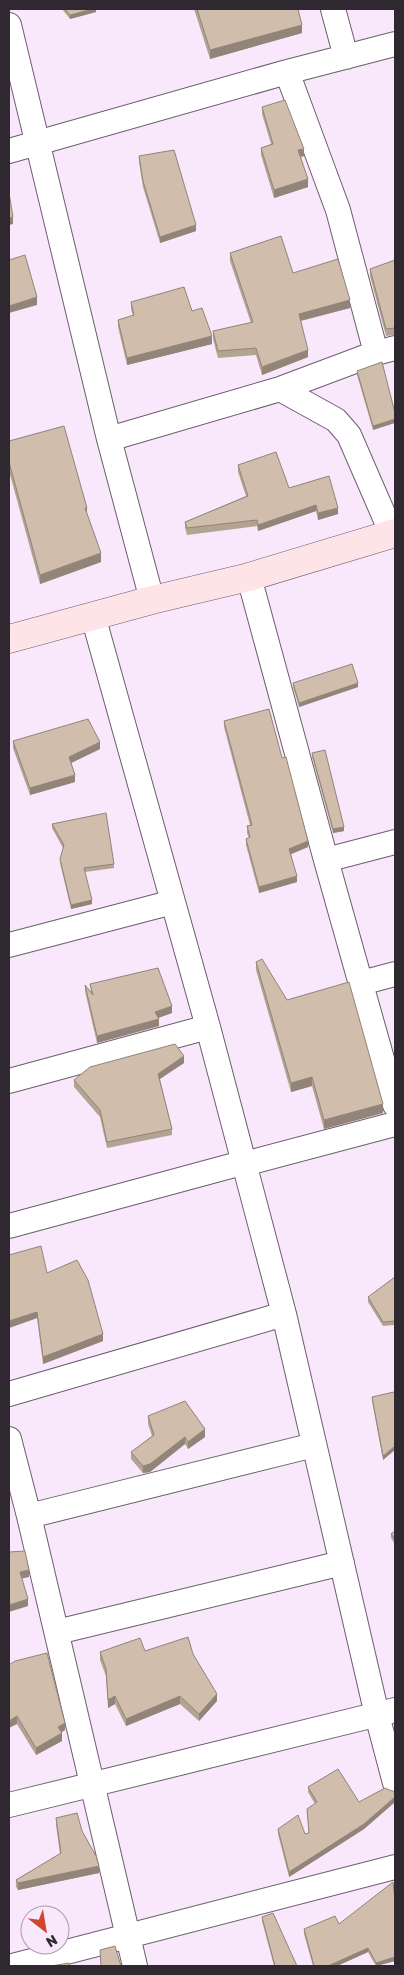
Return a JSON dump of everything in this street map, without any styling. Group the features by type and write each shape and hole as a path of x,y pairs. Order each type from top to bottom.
{"street":[{"path":"333,9 346,57"},
{"path":"9,25 109,439 152,600"},
{"path":"9,151 286,72 395,44"},
{"path":"109,439 280,389 386,351 338,210 286,72"},
{"path":"9,639 152,600 249,577 394,533 349,435 336,420 280,389"},
{"path":"249,577 395,1105"},
{"path":"93,616 208,1027 284,1314 342,1563 386,1712 395,1782"},
{"path":"326,860 395,842"},
{"path":"9,945 173,902"},
{"path":"361,982 395,974"},
{"path":"9,1081 208,1027"},
{"path":"9,1226 395,1124"},
{"path":"9,1394 284,1314"},
{"path":"9,1439 57,1632 135,1966"},
{"path":"29,1516 314,1445"},
{"path":"57,1632 342,1563"},
{"path":"9,1805 386,1712"},
{"path":"12,1966 395,1867"}],"building":[{"path":"65,9 93,9 70,15"},
{"path":"197,9 298,9 302,25 210,50"},
{"path":"285,100 304,149 298,150 308,179 274,190 261,148 273,144 262,107"},
{"path":"174,150 196,225 160,237 143,181 139,156"},
{"path":"9,193 13,217 9,218"},
{"path":"281,236 293,273 338,259 350,300 299,314 308,350 262,367 256,348 218,351 213,331 253,322 230,253"},
{"path":"25,255 37,297 9,306 9,260"},
{"path":"395,260 395,328 386,329 370,269"},
{"path":"184,287 192,311 202,308 212,336 127,358 118,320 134,315 131,302"},
{"path":"382,362 395,419 373,426 357,371"},
{"path":"64,426 87,508 85,508 101,553 40,575 9,462 9,441"},
{"path":"276,452 289,488 329,476 338,508 318,513 316,505 258,525 257,520 187,528 185,522 248,496 238,465"},
{"path":"352,664 358,683 299,703 293,683"},
{"path":"269,709 282,758 286,757 308,841 289,849 297,876 259,887 246,839 250,837 247,826 252,825 224,721"},
{"path":"88,719 100,742 69,757 75,775 30,788 13,741"},
{"path":"325,750 344,827 333,829 312,753"},
{"path":"106,813 114,864 84,868 92,900 71,905 60,859 64,845 52,824"},
{"path":"262,959 287,1000 349,982 383,1104 324,1120 312,1077 291,1083 256,962"},
{"path":"158,968 172,1006 155,1012 159,1019 97,1036 85,985 93,995 90,984"},
{"path":"175,1044 184,1056 158,1074 172,1129 107,1142 100,1110 74,1080 90,1067"},
{"path":"41,1246 47,1273 77,1260 88,1280 103,1334 43,1357 37,1312 9,1321 9,1255"},
{"path":"395,1277 395,1321 383,1322 368,1297"},
{"path":"394,1392 395,1446 383,1456 372,1397"},
{"path":"185,1401 205,1429 188,1442 185,1437 150,1464 143,1466 131,1452 154,1435 148,1416"},
{"path":"395,1531 395,1539 391,1534"},
{"path":"25,1551 29,1570 20,1572 28,1599 9,1605 9,1552"},
{"path":"188,1637 193,1654 217,1694 199,1714 180,1696 126,1719 115,1696 108,1700 106,1669 100,1652 140,1638 145,1651"},
{"path":"47,1653 65,1723 58,1727 62,1733 36,1748 17,1716 9,1721 9,1665 15,1661"},
{"path":"338,1769 359,1802 385,1788 395,1791 395,1797 364,1824 289,1872 278,1829 298,1815 305,1834 309,1833 307,1809 317,1802 308,1787"},
{"path":"77,1813 82,1831 96,1856 99,1866 18,1883 16,1880 61,1853 56,1818"},
{"path":"393,1882 395,1900 395,1957 376,1963 368,1948 328,1966 314,1966 304,1929 335,1916 339,1924"},
{"path":"273,1913 297,1966 275,1966 262,1917"},
{"path":"115,1946 121,1966 101,1966 100,1950"},
{"path":"69,1963 69,1966 51,1966"}]}
